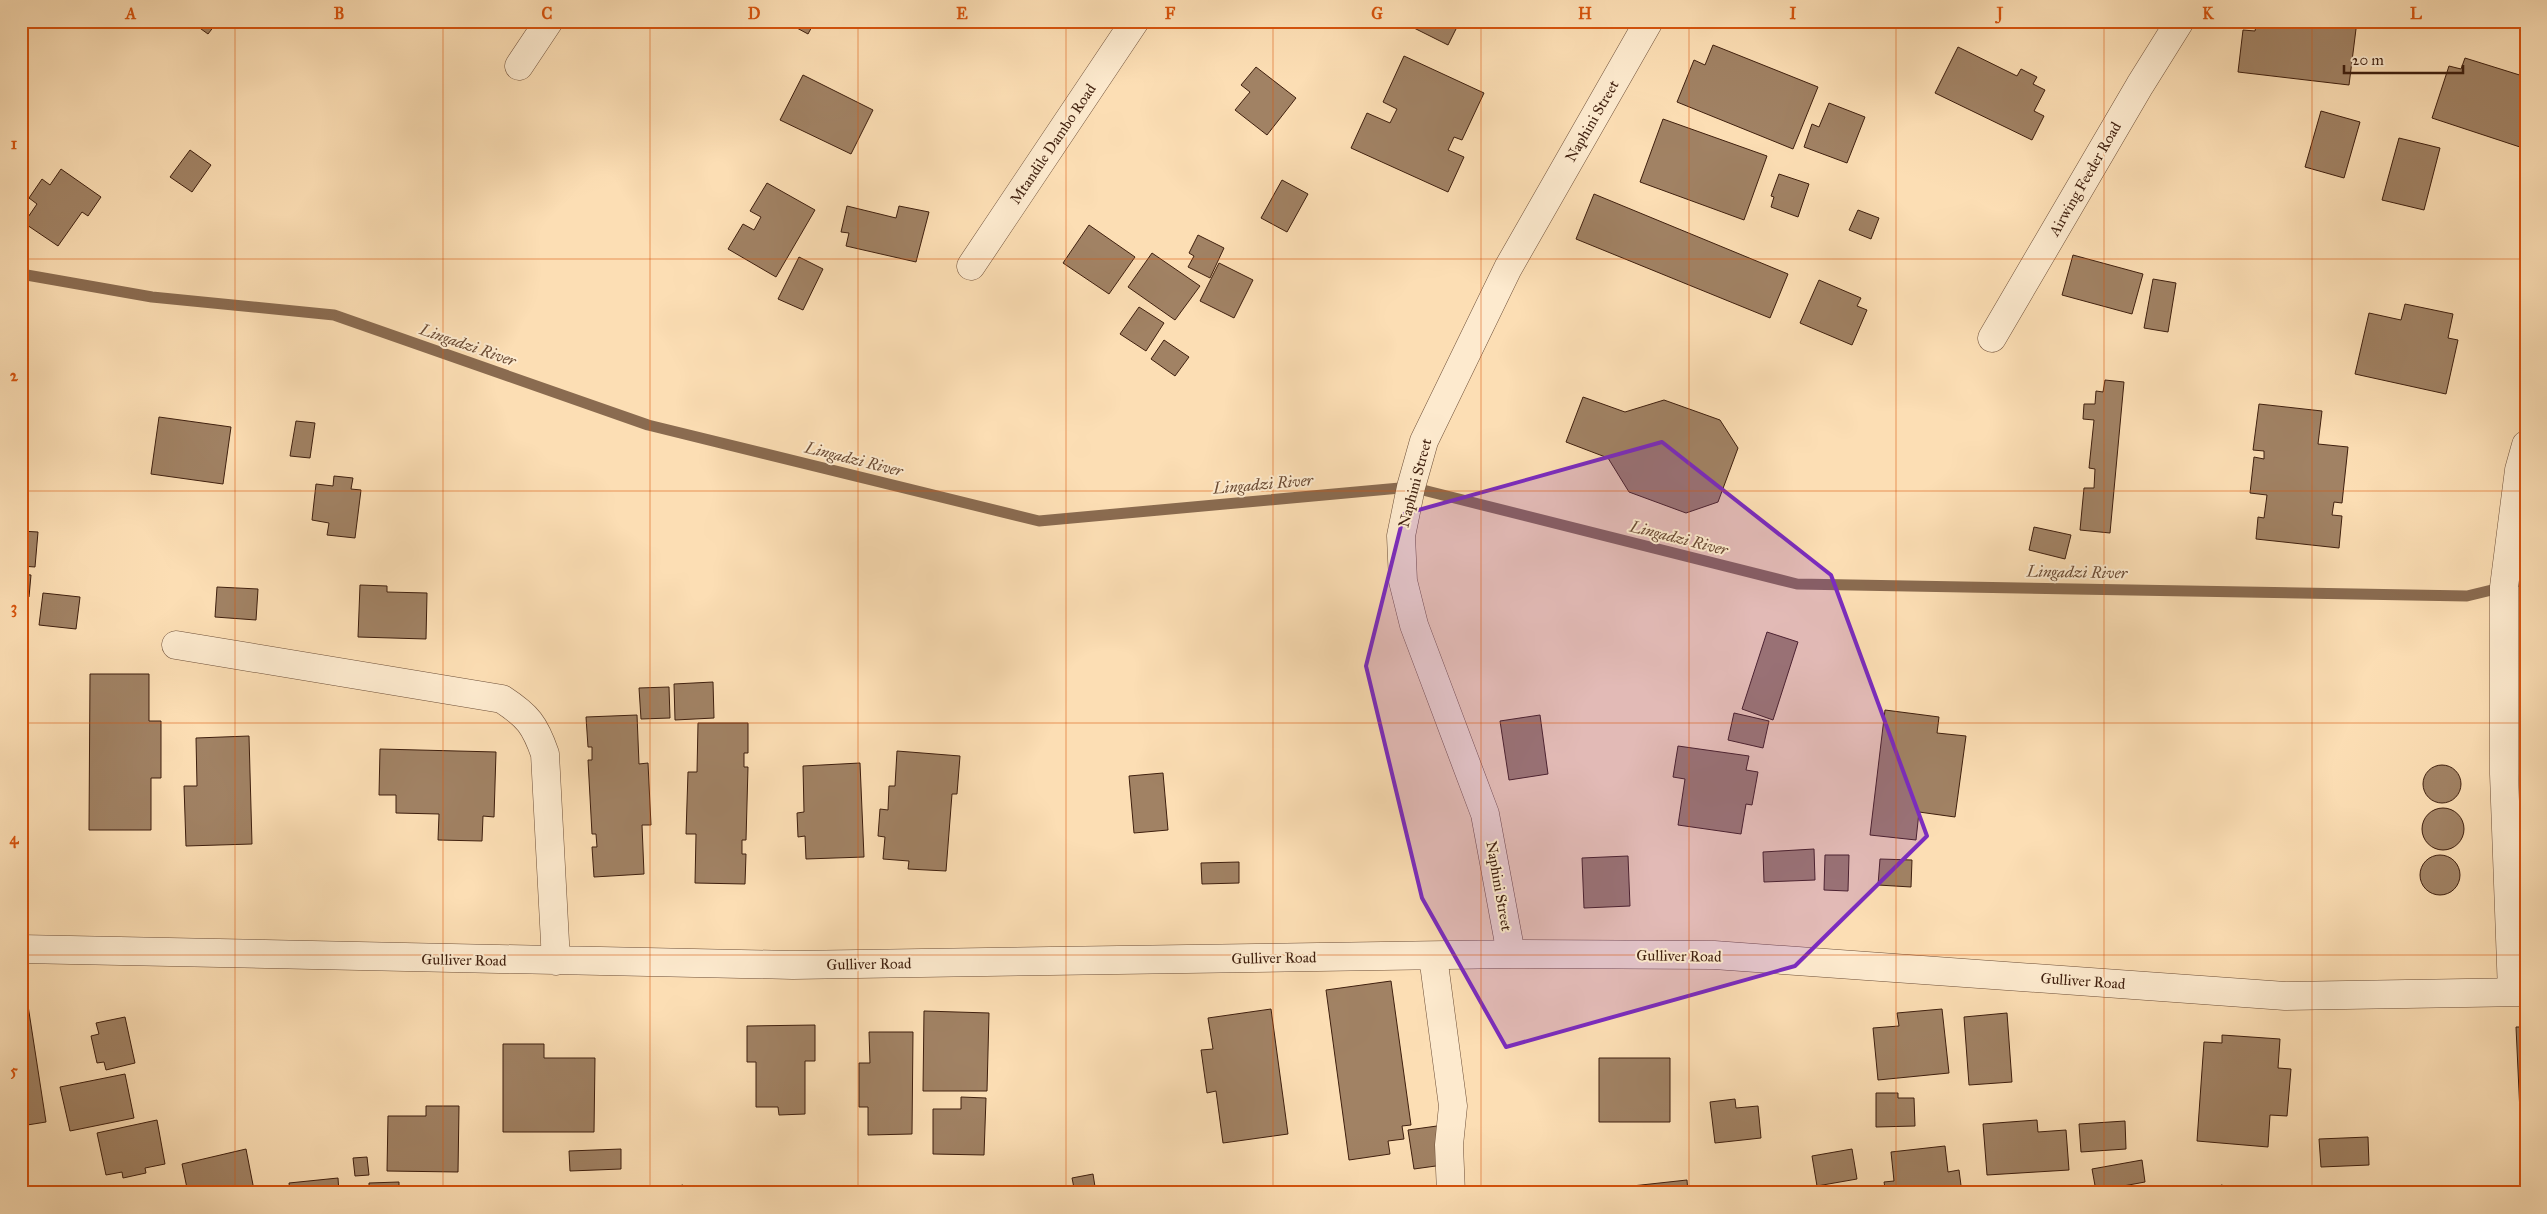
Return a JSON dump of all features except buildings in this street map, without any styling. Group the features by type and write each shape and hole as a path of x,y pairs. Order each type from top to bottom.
{"street":[{"path":"519,66 549,21"},
{"name":"Mtandile Dambo Road","path":"971,266 1135,21"},
{"name":"Naphini Street","path":"1511,954 1485,814 1414,625 1402,581 1401,536 1411,487 1424,441 1508,268 1649,21"},
{"name":"Airwing Feeder Road","path":"1992,338 2140,85 2180,21"},
{"path":"2519,992 2504,774 2504,587 2519,470 2526,445"},
{"path":"176,645 502,699 523,712 537,730 545,754 556,961"},
{"name":"Gulliver Road","path":"21,950 793,966 1511,954 1714,956 2285,996 2519,992"},
{"path":"1433,956 1453,1106 1449,1145 1451,1193"}],"highlighted area":[{"path":"1662,442 1831,575 1927,836 1795,966 1506,1047 1422,898 1366,666 1404,514"}],"waterway":[{"name":"Lingadzi River","path":"21,274 152,297 334,315 648,425 1039,521 1411,487 1797,584 2467,596 2504,587 2526,578"}]}
